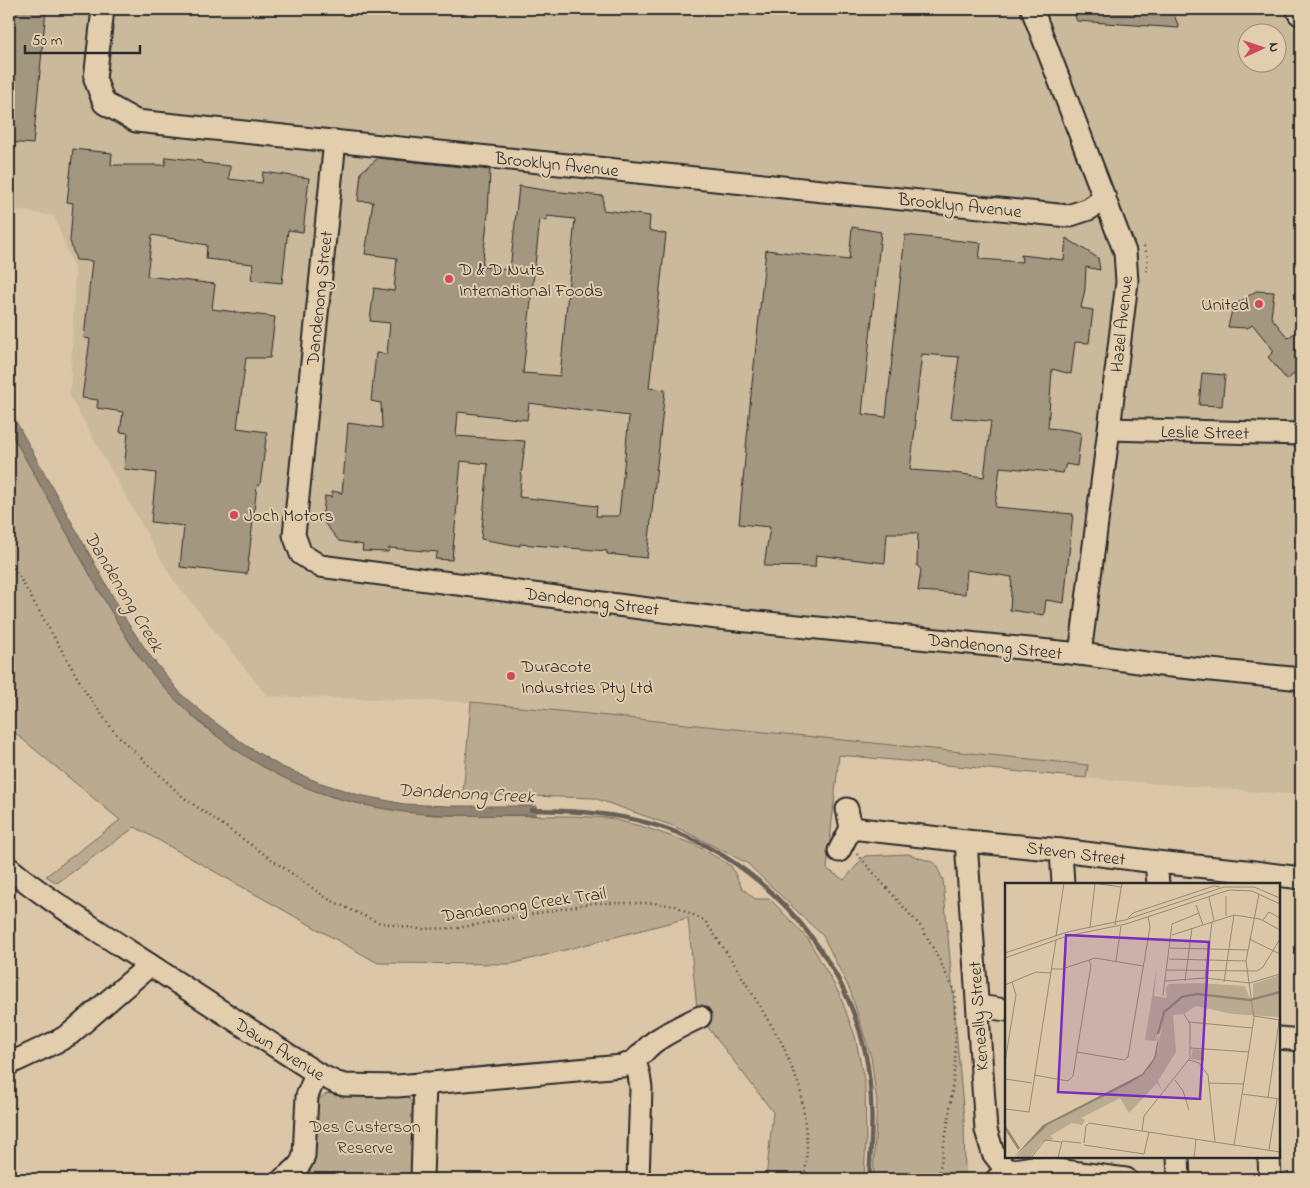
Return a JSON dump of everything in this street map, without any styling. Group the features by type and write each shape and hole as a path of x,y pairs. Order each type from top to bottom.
{"street":[{"name":"Brooklyn Avenue","path":"102,9 94,79 104,103 136,120 1068,216 1089,209 1105,198"},
{"name":"Hazel Avenue","path":"1032,9 1126,252 1127,282 1080,654"},
{"name":"Dandenong Street","path":"335,141 294,535 301,554 320,566 717,618 1080,654 1161,665 1301,679"},
{"name":"Leslie Street","path":"1109,429 1301,434"},
{"name":"Steven Street","path":"845,832 1061,850 1156,862 1247,878 1301,878"},
{"name":"Keneally Street","path":"966,841 986,1130 1002,1175"},
{"path":"1061,850 1063,883"},
{"path":"1156,862 1158,883"},
{"name":"Dawn Avenue","path":"9,868 48,898 150,965 318,1074 337,1083 397,1086 622,1066 635,1061"},
{"path":"9,1064 70,1034 150,965"},
{"path":"978,1006 1005,1010"},
{"path":"638,1179 641,1088 635,1061 656,1040 700,1017"},
{"path":"1280,1038 1301,1040"},
{"path":"282,1179 296,1169 303,1160 307,1096 318,1074"},
{"path":"422,1179 425,1083"},
{"path":"1178,1158 1180,1179"},
{"path":"1269,1158 1270,1179"},
{"path":"1002,1175 1033,1167 1082,1170 1126,1179"}],"path":[{"name":"Dandenong Creek Trail","path":"9,559 87,694 115,733 182,797 328,899 377,922 419,929 458,928 593,904 652,903 676,906 705,921 736,964 782,1043 800,1088 807,1145 804,1179"},
{"path":"845,832 922,928 955,993 955,1063 949,1117 938,1179"}],"shaded area":[{"path":"9,9 1285,9 1301,47 1301,795 1086,778 1087,765 471,702 267,696 171,577 70,397 75,271 54,216 9,209"},
{"path":"9,409 127,622 151,657 182,695 213,721 247,746 280,766 318,782 359,795 404,804 536,806 536,815 420,814 352,802 314,791 281,777 222,740 169,693 144,663 126,636 9,429"}],"green space":[{"path":"9,429 134,650 155,677 202,725 262,766 301,785 332,797 369,806 433,815 609,818 644,827 694,844 731,866 742,888 755,899 770,899 808,939 839,993 855,1036 865,1085 866,1139 864,1179 766,1179 773,1112 700,1017 697,1009 688,918 511,964 378,963 135,827 57,883 46,876 120,820 9,728"},
{"path":"471,702 1088,765 1086,778 839,755 827,869 844,880 865,856 908,854 935,863 943,880 964,1119 965,1179 873,1179 877,1103 871,1057 850,990 823,936 747,863 676,827 594,798 463,794"},
{"name":"Des Custerson Reserve","path":"337,1092 403,1094 408,1097 415,1106 414,1179 309,1179 305,1172 316,1103 325,1095"}],"building":[{"path":"9,9 46,9 33,144 9,142"},
{"path":"1072,9 1172,9 1179,28 1077,21"},
{"path":"73,149 112,153 111,165 165,165 166,157 230,166 229,179 262,183 263,172 309,178 303,232 288,230 282,283 251,280 253,264 206,259 207,245 152,235 147,276 215,284 212,309 275,317 270,358 246,358 237,428 267,432 260,485 257,485 247,574 180,567 184,526 151,522 156,473 124,469 128,433 120,432 123,412 97,408 98,400 82,398 90,339 84,338 92,261 76,260 70,241 73,203 67,202"},
{"path":"378,158 490,170 488,214 482,267 510,270 519,186 603,196 603,210 650,216 649,230 666,234 649,388 665,390 647,558 607,554 607,551 520,544 520,546 481,539 488,464 461,461 452,560 435,559 438,552 389,548 388,552 362,551 363,545 339,541 322,520 325,496 332,497 332,491 342,493 348,423 382,428 381,403 371,401 376,353 387,354 390,323 370,321 374,288 394,291 397,258 365,254 373,202 358,201 361,172","holes":["547,216 575,219 560,376 523,373 540,219 547,221","529,403 629,416 619,516 596,516 597,506 519,497 525,441 456,436 458,412 527,420"]},
{"path":"852,227 881,232 862,414 886,417 905,235 981,243 979,259 1022,262 1021,255 1064,260 1066,238 1098,258 1100,270 1086,267 1085,289 1081,308 1093,310 1089,343 1075,342 1071,374 1052,369 1048,428 1081,433 1077,466 1066,464 1063,473 1000,467 995,507 1073,514 1064,603 1046,600 1044,615 1010,610 1012,577 967,570 965,594 918,591 921,570 917,565 918,533 887,533 885,563 816,555 815,567 764,566 770,527 739,524 766,250 849,260","holes":["922,354 959,357 951,418 991,421 984,477 910,470"]},
{"path":"1256,291 1274,292 1271,317 1288,338 1301,328 1301,368 1287,380 1268,357 1274,351 1253,325 1247,328 1228,327 1233,306"},
{"path":"1202,373 1225,375 1222,406 1199,405"}],"waterway":[{"name":"Dandenong Creek","path":"531,810 619,816 648,823 686,836 723,856 756,879 787,908 813,940 836,975 853,1012 865,1051 871,1099 869,1179"}],"place":[{"name":"D & D Nuts International Foods","path":"449,279"},
{"name":"United","path":"1259,304"},
{"name":"Joch Motors","path":"234,515"},
{"name":"Duracote Industries Pty Ltd","path":"511,676"}]}
